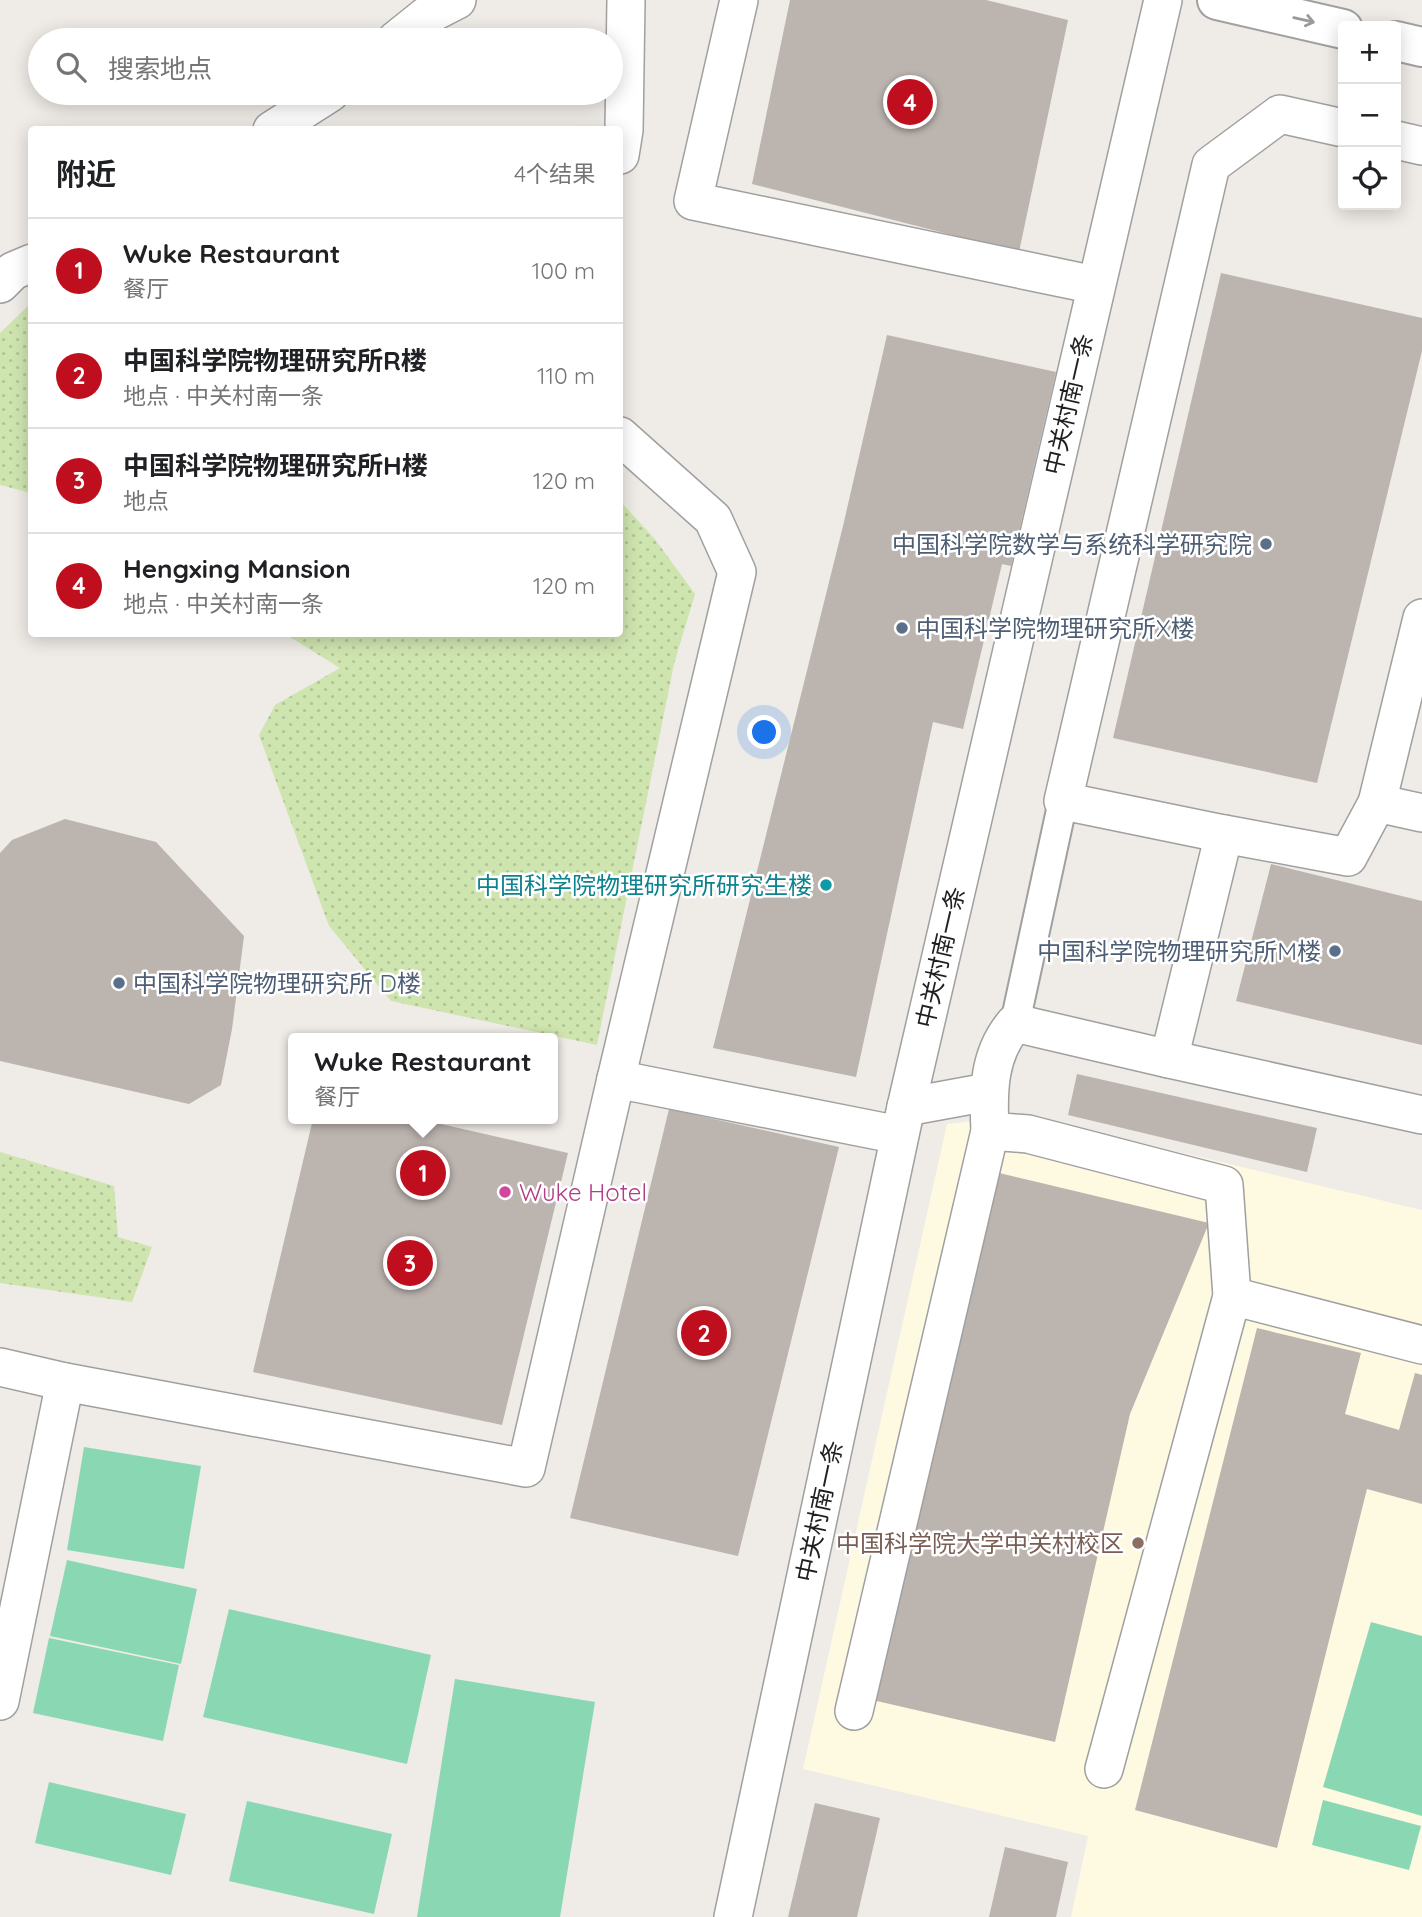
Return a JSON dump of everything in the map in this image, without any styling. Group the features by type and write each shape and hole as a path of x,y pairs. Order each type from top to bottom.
{"street":[{"path":"411,28 426,16 457,0"},
{"path":"623,136 626,0"},
{"path":"738,0 693,201 1096,285"},
{"name":"中关村南一条","path":"733,1917 902,1121 1163,0"},
{"path":"1217,0 1338,28"},
{"path":"1401,42 1422,47"},
{"path":"278,126 311,105"},
{"path":"855,1711 990,1131 988,1092 997,1050 1015,1023 1063,801 1211,165 1280,114 1338,127"},
{"path":"1401,141 1422,146"},
{"path":"0,1367 65,1382 526,1468 615,1079 737,572 713,519 623,439"},
{"path":"1063,801 1348,857 1377,803 1422,618"},
{"path":"1377,803 1422,813"},
{"path":"1169,1059 1224,834"},
{"path":"1015,1023 1422,1115"},
{"path":"615,1079 902,1121 988,1092"},
{"path":"990,1131 1028,1134 1224,1185 1232,1296 1104,1769"},
{"path":"1232,1296 1422,1345"},
{"path":"0,1700 65,1382"}],"shaded area":[{"name":"中国科学院大学中关村校区","path":"1024,1115 1422,1210 1422,1917 1071,1917 1088,1836 803,1769 947,1124"}],"green space":[{"path":"28,306 28,492 0,485 0,333"},
{"path":"623,504 654,538 695,594 674,664 597,1045 558,1037 558,1033 541,1033 391,1001 329,926 259,735 275,705 340,668 290,637 623,637"},
{"path":"0,1152 114,1186 118,1237 152,1247 132,1302 0,1283"},
{"path":"84,1447 201,1466 184,1569 67,1550"},
{"path":"67,1560 197,1589 181,1664 50,1636"},
{"path":"229,1609 431,1655 407,1764 203,1717"},
{"path":"1371,1622 1422,1636 1422,1816 1323,1787"},
{"path":"49,1638 179,1665 163,1741 33,1713"},
{"path":"455,1679 595,1702 560,1917 417,1917"},
{"path":"49,1782 186,1814 171,1875 35,1843"},
{"path":"1323,1800 1421,1826 1409,1870 1312,1845"},
{"path":"247,1801 392,1834 374,1914 229,1881"}],"building":[{"path":"790,0 986,0 1068,20 1019,252 752,184"},
{"name":"中国科学院数学与系统科学研究院","path":"1221,273 1422,318 1422,351 1317,783 1113,738"},
{"path":"887,335 1056,372 1011,566 1002,564 963,729 933,722 856,1077 713,1048 843,526"},
{"name":"中国科学院物理研究所 D楼","path":"65,819 156,842 244,936 232,1029 221,1085 189,1104 0,1061 0,853 12,840"},
{"name":"中国科学院物理研究所M楼","path":"1271,864 1422,901 1422,1045 1236,1001"},
{"path":"1077,1074 1317,1128 1307,1172 1068,1115"},
{"path":"669,1109 839,1147 738,1556 570,1518"},
{"path":"312,1124 441,1124 568,1153 502,1425 253,1372"},
{"path":"995,1172 1209,1223 1130,1414 1055,1742 868,1699"},
{"path":"1257,1328 1361,1353 1345,1414 1399,1430 1415,1373 1422,1375 1422,1504 1367,1489 1277,1848 1135,1810"},
{"path":"815,1803 880,1818 857,1917 788,1917"},
{"path":"1005,1847 1068,1862 1056,1917 989,1917"}],"place":[{"name":"Hengxing Mansion","path":"910,102"},
{"name":"中国科学院数学与系统科学研究院","path":"1266,544"},
{"name":"中国科学院物理研究所X楼","path":"902,628"},
{"name":"中国科学院物理研究所研究生楼","path":"826,885"},
{"name":"中国科学院物理研究所M楼","path":"1335,951"},
{"name":"中国科学院物理研究所 D楼","path":"119,983"},
{"name":"Wuke Restaurant","path":"423,1173"},
{"name":"Wuke Hotel","path":"505,1192"},
{"name":"中国科学院物理研究所H楼","path":"410,1263"},
{"name":"中国科学院物理研究所R楼","path":"704,1333"},
{"name":"中国科学院大学中关村校区","path":"1138,1543"}]}
